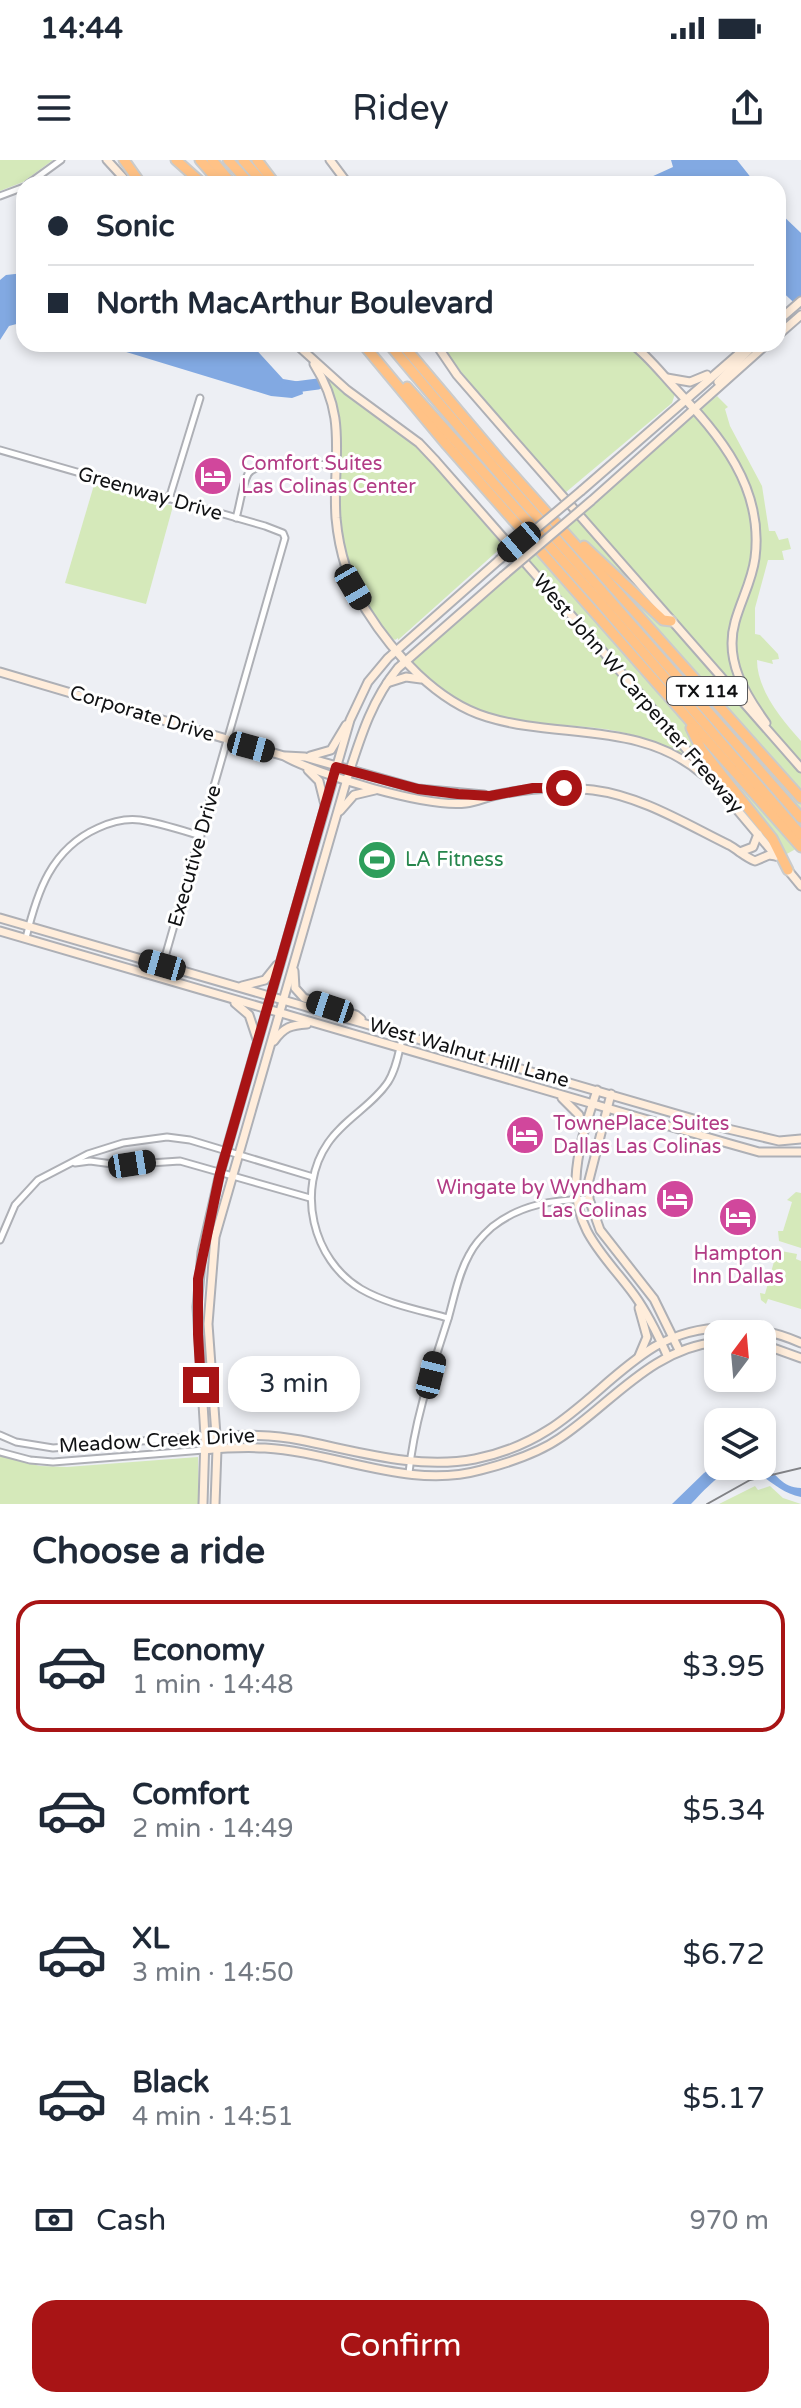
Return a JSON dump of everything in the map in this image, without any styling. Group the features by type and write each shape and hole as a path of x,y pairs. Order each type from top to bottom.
{"highway":[{"path":"176,160 194,176"},
{"path":"200,160 214,176"},
{"path":"212,160 225,176"},
{"path":"228,160 243,176"},
{"path":"243,160 257,176"},
{"name":"West John W Carpenter Freeway","path":"370,352 447,445 801,847"},
{"path":"377,352 598,600 801,835"},
{"path":"396,352 801,818"},
{"name":"TX 114","path":"409,352 499,459 801,800"},
{"path":"499,459 528,483 598,560 663,620 671,621"},
{"path":"687,717 701,749 772,838 788,870"},
{"path":"732,736 801,800"}],"main road":[{"path":"107,160 122,176"},
{"path":"786,328 801,315"},
{"name":"West John W Carpenter Freeway","path":"304,352 347,390 419,443 801,886"},
{"path":"441,352 457,375 798,766"},
{"path":"640,352 719,437 735,461 750,495 755,519 755,558 733,630 737,676 746,696 788,748 798,766"},
{"path":"305,757 331,750 368,682 397,649 741,352"},
{"path":"716,388 723,374 744,352"},
{"path":"215,1504 217,1449 208,1324 215,1237 348,775 371,708 385,684 407,660 758,352"},
{"path":"308,356 331,396 337,430 336,516 343,559 353,587 366,609 423,679 446,698 486,717 636,739 654,745 695,768 723,792"},
{"path":"665,377 681,382 696,381 726,363"},
{"name":"Corporate Drive","path":"0,672 284,756 305,757 384,790 438,797 490,796 533,788 611,794 644,804 755,861 769,855 776,856"},
{"path":"385,684 406,677 423,679"},
{"path":"203,1504 205,1436 198,1334 198,1279 220,1173 350,720"},
{"name":"Corporate Drive","path":"284,756 303,767 335,771"},
{"path":"303,767 319,781 325,807"},
{"name":"Corporate Drive","path":"348,775 392,783 438,797"},
{"path":"335,820 354,795 384,790"},
{"path":"740,852 753,847 758,834"},
{"name":"West Walnut Hill Lane","path":"0,918 728,1129 786,1141 801,1139"},
{"name":"West Walnut Hill Lane","path":"0,931 759,1152 801,1152"},
{"path":"241,986 265,980 281,960"},
{"path":"294,962 297,993 356,1015 366,1023"},
{"path":"227,998 249,1015 258,1042"},
{"path":"270,1046 280,1032 291,1025 316,1024"},
{"path":"597,1090 576,1178 584,1228 593,1245 636,1298 667,1355"},
{"path":"551,1092 572,1106 579,1115 583,1140"},
{"path":"611,1094 589,1180 589,1199 600,1230 654,1299 679,1350"},
{"path":"786,1141 801,1132"},
{"path":"635,1361 647,1337 647,1327 636,1298"},
{"path":"666,1324 677,1330 694,1332"},
{"name":"Meadow Creek Drive","path":"205,1436 264,1435 411,1461 474,1459 505,1451 550,1430 635,1361 674,1338 725,1327 746,1327 801,1343"},
{"name":"Meadow Creek Drive","path":"204,1450 266,1448 375,1469 409,1473 463,1473 515,1461 558,1440 642,1371 667,1355 704,1345"},
{"path":"776,1348 801,1356"}],"street":[{"path":"39,176 61,160"},
{"path":"169,499 200,398"},
{"name":"Greenway Drive","path":"0,450 283,533 283,550"},
{"path":"236,518 248,475 256,467 271,464 336,465"},
{"name":"Executive Drive","path":"159,978 283,550"},
{"path":"26,938 47,874 62,851 77,838 116,821 138,819 201,836"},
{"path":"403,1034 390,1080 321,1153 310,1198 315,1227 323,1247 333,1263 359,1288 387,1301 448,1318"},
{"path":"0,1240 15,1205 48,1173 88,1154 123,1143 167,1137 190,1140 313,1177"},
{"path":"70,1164 90,1161 120,1165 180,1161 310,1198"},
{"path":"409,1473 421,1410 468,1257 492,1228 519,1210 542,1202 589,1199"},
{"name":"Meadow Creek Drive","path":"0,1435 16,1442 53,1448 205,1436"},
{"name":"Meadow Creek Drive","path":"0,1452 53,1462 204,1450"}],"green space":[{"path":"0,160 53,160 31,176 16,176 16,185 0,191"},
{"path":"446,352 636,352 675,394 672,403 565,493"},
{"path":"327,378 423,451 503,546 398,640 392,638 373,613 346,558 339,513 339,414"},
{"path":"717,396 728,407 725,409 730,426 762,486 769,531 775,531 779,540 788,538 791,549 782,551 784,560 768,560 755,608 755,634 760,635 779,659 772,660 773,664 757,660 761,682 779,714 801,741 801,846 785,855 724,790 671,751 627,733 524,721 473,710 443,695 409,660"},
{"path":"94,485 173,506 146,604 65,583"},
{"path":"796,1192 801,1193 801,1248 779,1241 778,1231 783,1231 792,1202 787,1200"},
{"path":"776,1250 797,1254 796,1259 801,1261 801,1309 768,1299 766,1304 761,1300 760,1293 765,1294 775,1258 771,1256"},
{"path":"0,1456 40,1466 67,1467 198,1457 199,1504 0,1504"},
{"path":"755,1486 758,1490 770,1486 783,1498 801,1504 719,1504"}],"water":[{"path":"671,160 737,160 750,176 653,176 673,167"},
{"path":"786,219 801,233 801,309 786,295"},
{"path":"16,274 16,324 9,326 0,340 0,280 6,275"},
{"path":"126,352 258,352 283,379 301,382 303,394 292,398 271,396"},
{"path":"704,1473 704,1480 715,1480 691,1504 672,1504"},
{"path":"776,1476 784,1483 801,1488 801,1497 794,1495 768,1480 776,1480"}],"waterway":[{"path":"287,388 318,384"}],"tram line":[{"path":"707,1504 750,1480 801,1468"}],"place":[{"name":"Comfort Suites Las Colinas Center","path":"213,476"},
{"name":"LA Fitness","path":"377,860"},
{"name":"TownePlace Suites Dallas Las Colinas","path":"525,1135"},
{"name":"Wingate by Wyndham Las Colinas","path":"675,1199"},
{"name":"Hampton Inn Dallas","path":"738,1217"}],"route":[{"path":"201,1385 198,1288 207,1228 336,767 418,789 458,794 490,796 533,788 564,788"}]}
